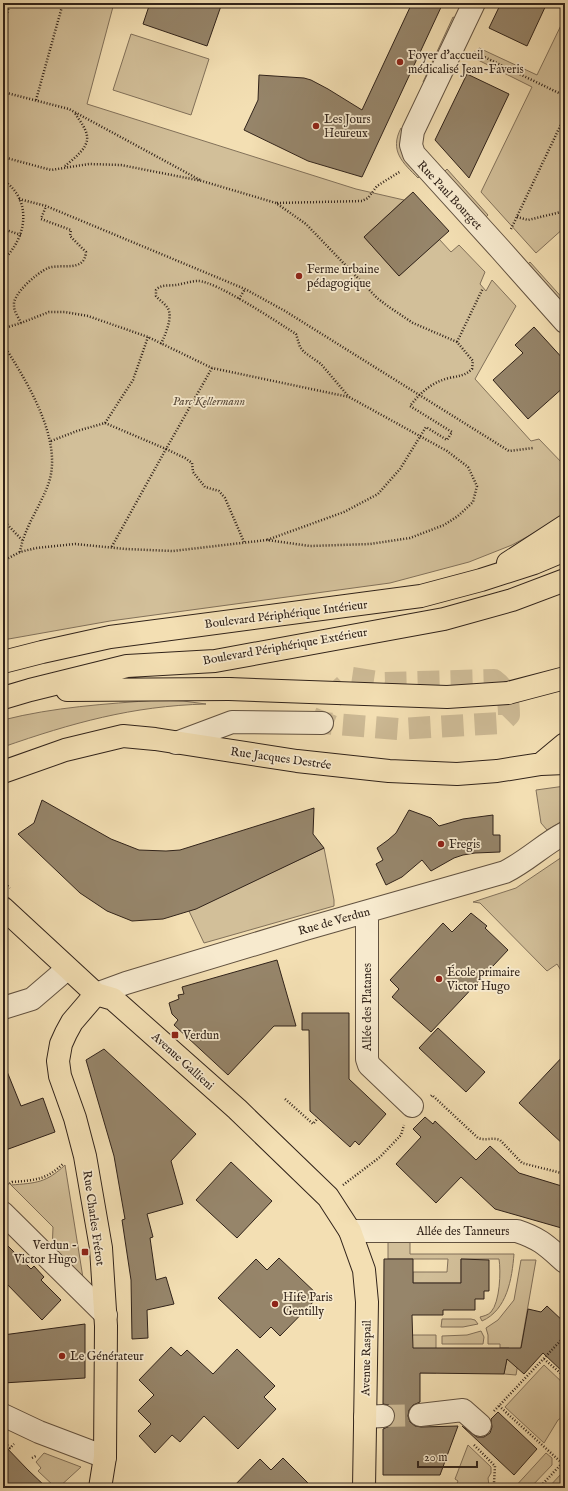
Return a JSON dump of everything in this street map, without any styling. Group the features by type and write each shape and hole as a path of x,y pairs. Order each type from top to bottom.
{"main road":[{"path":"481,580 565,526"},
{"name":"Boulevard Périphérique Intérieur","path":"3,662 110,637 421,596 481,580 534,563 565,550"},
{"name":"Boulevard Périphérique Extérieur","path":"3,698 128,666 215,661 444,619 512,600 565,580"},
{"path":"30,690 229,689 447,697 508,693 565,678"},
{"name":"Rue Jacques Destrée","path":"3,772 64,750 123,736 133,736 297,761 358,769 396,772 457,774 496,771 541,764 565,763"},
{"path":"541,764 565,744"},
{"name":"Avenue Gallieni","path":"3,908 67,969 96,994 113,999 236,1109 328,1197 350,1231"},
{"name":"Rue Charles Frérot","path":"96,994 69,1028 61,1044 58,1061 60,1076 75,1118 85,1156 101,1248 106,1315 105,1457 100,1488"},
{"name":"Avenue Raspail","path":"350,1231 364,1270 374,1416 364,1488"}],"street":[{"name":"Rue Paul Bourget","path":"474,3 413,131 411,145 414,154 565,322"},
{"path":"176,743 232,722 322,723"},
{"name":"Rue de Verdun","path":"96,994 126,983 305,929 506,872 520,864 555,838 565,833"},
{"name":"Allée des Platanes","path":"367,912 367,1059 369,1065 416,1108"},
{"path":"3,1008 32,999 67,969"},
{"path":"3,1213 106,1315"},
{"name":"Allée des Tanneurs","path":"350,1231 517,1231 543,1242 565,1262"},
{"path":"420,1415 463,1410 480,1425"},
{"path":"3,1415 38,1432 105,1457"}],"path":[{"path":"3,27 10,3"},
{"path":"36,100 63,3"},
{"path":"472,51 565,96"},
{"path":"3,92 69,109 202,181"},
{"path":"64,167 82,150 87,143 87,135 75,112"},
{"path":"512,226 565,116"},
{"path":"3,157 51,170 88,164 121,165 202,181 276,204 306,224 377,298 413,323 457,342 473,361 472,369 464,375 448,378 438,382 420,394 410,406 452,432 447,440 426,427 400,469 378,494 344,512 267,540"},
{"path":"276,204 362,201 368,198 377,186 402,170"},
{"path":"3,180 14,190 23,211 21,235 11,253 3,260"},
{"path":"19,199 46,206 245,289 285,311 509,451 533,448"},
{"path":"21,323 14,307 14,298 21,290 37,275 48,268 81,264 85,257 86,252 70,236 71,230 41,219 46,206"},
{"path":"517,217 528,220 565,211"},
{"path":"3,229 21,235"},
{"path":"161,344 167,331 170,316 169,308 156,296 156,290 161,286 202,281 239,299 296,334 300,347 304,352 321,364 349,397"},
{"path":"457,342 483,288"},
{"path":"239,299 245,289"},
{"path":"3,327 21,323 49,312 65,312 88,316 148,337 212,368 349,397 447,451 468,467 477,486 473,502 458,516 444,525 410,538 370,544 310,546 267,540 173,551 111,548 75,544 36,548 20,552 3,561"},
{"path":"51,441 105,423 133,380 148,337"},
{"path":"3,344 30,389 51,441 52,462 49,481 36,513 22,540 20,552"},
{"path":"111,548 212,368"},
{"path":"105,423 166,449 192,463 193,472 205,487 219,491 225,498 244,542"},
{"path":"3,520 22,540"},
{"path":"328,1197 380,1156 401,1135 404,1125 416,1108 432,1095 478,1138 483,1140 496,1138 500,1140 522,1163 565,1174"},
{"path":"285,1099 313,1124 318,1118"},
{"path":"3,1180 8,1185 12,1182 36,1180 53,1173 64,1163 85,1156"},
{"path":"498,1488 494,1483 494,1466 469,1438 565,1336"},
{"path":"544,1359 565,1377"},
{"path":"499,1406 562,1463"},
{"path":"3,1441 10,1448 14,1444"},
{"path":"32,1458 36,1456"},
{"path":"539,1488 565,1460"}],"green space":[{"name":"Parc Kellermann","path":"3,3 114,3 87,104 356,189 404,200 364,237 399,276 439,239 451,252 459,245 485,272 480,284 486,291 492,280 516,306 475,379 531,441 539,439 565,466 565,515 512,545 469,562 390,583 110,621 3,640"},
{"path":"453,17 458,19 427,84 423,82"},
{"path":"565,17 565,227 536,253 481,192 532,87 474,58 479,48 537,75"},
{"path":"131,34 209,59 191,115 113,90"},
{"path":"401,128 405,131 423,173 418,178 399,156 396,143"},
{"path":"447,169 488,215 481,222 440,176"},
{"path":"530,262 565,301 565,315 523,269"},
{"path":"158,700 206,704 153,708 103,717 53,730 3,747 3,720 60,709"},
{"path":"565,786 565,820 547,830 541,823 536,790"},
{"path":"324,848 334,906 204,943 189,911"},
{"path":"565,855 565,977 557,964 547,971 480,903 473,902 516,888"},
{"path":"65,1165 83,1278 52,1253 53,1227 11,1185 34,1183 46,1179"},
{"path":"388,1240 410,1240 410,1254 514,1254 510,1283 503,1302 490,1316 482,1321 480,1317 491,1312 498,1294 500,1278 499,1259 461,1259 461,1283 413,1283 413,1272 447,1272 448,1259 388,1259"},
{"path":"521,1260 536,1260 516,1375 504,1374 509,1348 500,1348 500,1344 488,1344 486,1328 498,1320 514,1300"},
{"path":"442,1319 471,1319 475,1320 478,1324 463,1327 441,1327"},
{"path":"481,1331 484,1337 483,1344 442,1344 442,1336 467,1335"},
{"path":"412,1335 436,1335 436,1373 412,1373"},
{"path":"544,1365 565,1385 565,1415 558,1420 544,1443 505,1407"},
{"path":"468,1445 491,1467 491,1473 488,1478 489,1486 494,1488 455,1488 458,1481 455,1479"},
{"path":"44,1453 81,1467 58,1488 56,1488 38,1471 41,1468 36,1462"},
{"path":"546,1453 552,1458 552,1465 530,1488 514,1488"},
{"path":"565,1472 565,1488 548,1488 561,1474"}],"building":[{"path":"150,3 222,3 207,46 143,24"},
{"name":"Les Jours Heureux","path":"412,3 443,3 362,177 308,161 244,130 258,100 259,75 304,78 311,80 362,110"},
{"path":"501,3 547,3 527,46 489,28"},
{"path":"467,74 509,94 469,178 435,140"},
{"path":"413,192 449,231 399,276 364,237"},
{"path":"534,327 565,361 565,386 528,419 493,380 523,353 515,345"},
{"path":"42,800 111,839 139,850 166,851 180,850 314,808 313,834 324,848 196,909 163,919 132,921 107,911 80,893 18,834 34,823"},
{"name":"Fregis","path":"409,810 431,818 439,826 463,819 493,815 493,835 500,835 500,852 463,855 454,858 431,871 422,860 402,877 386,885 376,864 383,860 377,848 396,833"},
{"path":"471,913 487,926 485,928 508,950 431,1032 392,997 399,989 390,980 443,923 452,932"},
{"path":"277,960 296,1026 274,1026 228,1075 174,1025 178,1020 172,1014 169,1003 179,999 178,995 184,994 182,987"},
{"path":"302,1013 349,1013 349,1079 386,1114 359,1145 355,1141 350,1147 310,1111 309,1030 302,1030"},
{"path":"438,1028 485,1072 466,1092 419,1048"},
{"path":"104,1049 196,1134 171,1161 183,1204 147,1214 153,1237 150,1238 156,1280 166,1277 174,1304 147,1310 148,1338 132,1339 131,1280 122,1220 125,1219 114,1156 86,1060"},
{"path":"565,1054 565,1146 519,1103"},
{"path":"3,1064 21,1106 43,1098 55,1132 3,1151"},
{"path":"425,1117 433,1124 435,1121 476,1160 490,1146 519,1173 565,1187 565,1229 495,1209 461,1177 436,1203 396,1164 421,1137 413,1129"},
{"path":"231,1162 272,1201 237,1238 196,1200"},
{"path":"3,1241 31,1269 34,1266 44,1277 41,1280 61,1300 42,1320 3,1280"},
{"path":"279,1258 319,1296 280,1336 271,1327 260,1338 218,1298 256,1259 267,1270"},
{"path":"384,1259 413,1259 413,1283 461,1283 461,1259 489,1260 489,1291 484,1291 484,1299 475,1299 475,1310 443,1310 443,1315 412,1315 413,1348 521,1348 528,1309 541,1312 547,1306 565,1323 565,1374 543,1353 524,1374 507,1359 504,1374 420,1373 420,1402 413,1405 409,1410 408,1416 410,1422 415,1426 421,1427 458,1426 440,1475 383,1475 383,1429 390,1426 394,1421 395,1416 393,1409 389,1405 383,1404"},
{"path":"85,1324 85,1378 3,1383 3,1335"},
{"path":"171,1347 181,1356 187,1350 213,1374 237,1349 275,1386 264,1397 276,1409 238,1449 204,1416 180,1442 172,1435 155,1453 139,1436 151,1424 138,1411 154,1395 139,1380"},
{"path":"498,1412 537,1449 514,1475 462,1426 477,1437 484,1437 490,1433 492,1427 491,1419"},
{"path":"3,1444 47,1488 9,1488 3,1482"},
{"path":"283,1458 313,1488 232,1488 260,1459 271,1470"}],"tunnel":[{"path":"352,678 385,683 494,680 498,683 506,695 509,715 501,723 398,729 322,723 333,696 352,678"},
{"path":"383,1416 420,1415"}],"place":[{"name":"Foyer d'accueil médicalisé Jean-Faveris","path":"400,62"},
{"name":"Les Jours Heureux","path":"316,126"},
{"name":"Ferme urbaine pédagogique","path":"299,276"},
{"name":"Fregis","path":"441,844"},
{"name":"École primaire Victor Hugo","path":"439,979"},
{"name":"Verdun","path":"175,1035"},
{"name":"Verdun - Victor Hugo","path":"85,1252"},
{"name":"Hife Paris Gentilly","path":"275,1304"},
{"name":"Le Générateur","path":"62,1356"}]}
